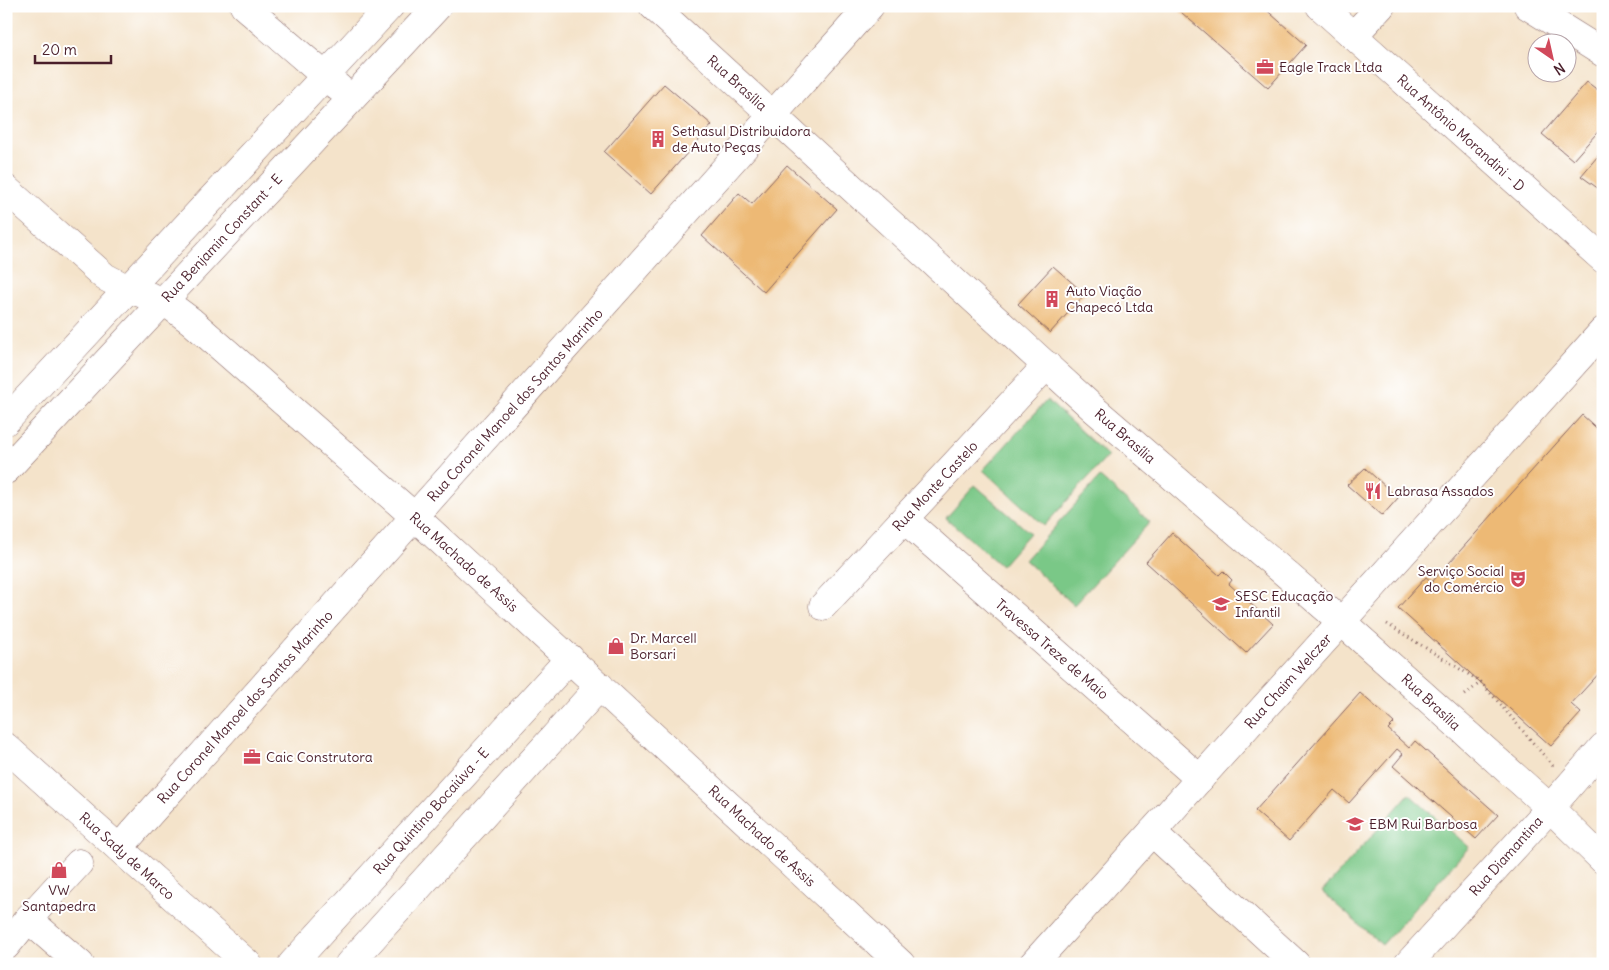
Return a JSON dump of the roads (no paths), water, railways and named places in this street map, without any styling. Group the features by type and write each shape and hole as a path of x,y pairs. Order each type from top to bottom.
{"street":[{"path":"244,6 352,99"},
{"path":"6,421 390,6"},
{"name":"Rua Benjamin Constant - E","path":"6,470 438,6"},
{"name":"Rua Brasília","path":"652,6 1095,410 1349,613 1603,860"},
{"name":"Rua Coronel Manoel dos Santos Marinho","path":"119,848 870,6"},
{"name":"Rua Antônio Morandini - D","path":"1320,6 1603,259"},
{"path":"1353,36 1381,6"},
{"path":"1528,6 1603,53"},
{"name":"Rua Machado de Assis","path":"6,189 104,277 128,289 164,301 191,321 415,517 901,964"},
{"name":"Rua Chaim Welczer","path":"1033,964 1603,331"},
{"name":"Rua Monte Castelo","path":"824,606 1047,365"},
{"name":"Travessa Treze de Maio","path":"904,519 1200,779"},
{"name":"Rua Quintino Bocaiúva - E","path":"292,964 570,658"},
{"path":"349,964 600,686"},
{"name":"Rua Sady de Marco","path":"6,747 248,964"},
{"name":"Rua Diamantina","path":"1408,964 1603,747"},
{"path":"415,828 446,856"},
{"path":"1152,832 1296,964"},
{"path":"6,946 78,863"},
{"path":"28,920 80,964"}],"place":[{"name":"Eagle Track Ltda","path":"1265,67"},
{"name":"Sethasul Distribuidora de Auto Peças","path":"658,139"},
{"name":"Auto Viação Chapecó Ltda","path":"1052,299"},
{"name":"Labrasa Assados","path":"1373,491"},
{"name":"Serviço Social do Comércio","path":"1518,579"},
{"name":"SESC Educação Infantil","path":"1221,604"},
{"name":"Dr. Marcell Borsari","path":"616,646"},
{"name":"Caic Construtora","path":"252,757"},
{"name":"EBM Rui Barbosa","path":"1355,824"},
{"name":"VW Santapedra","path":"59,870"}]}
